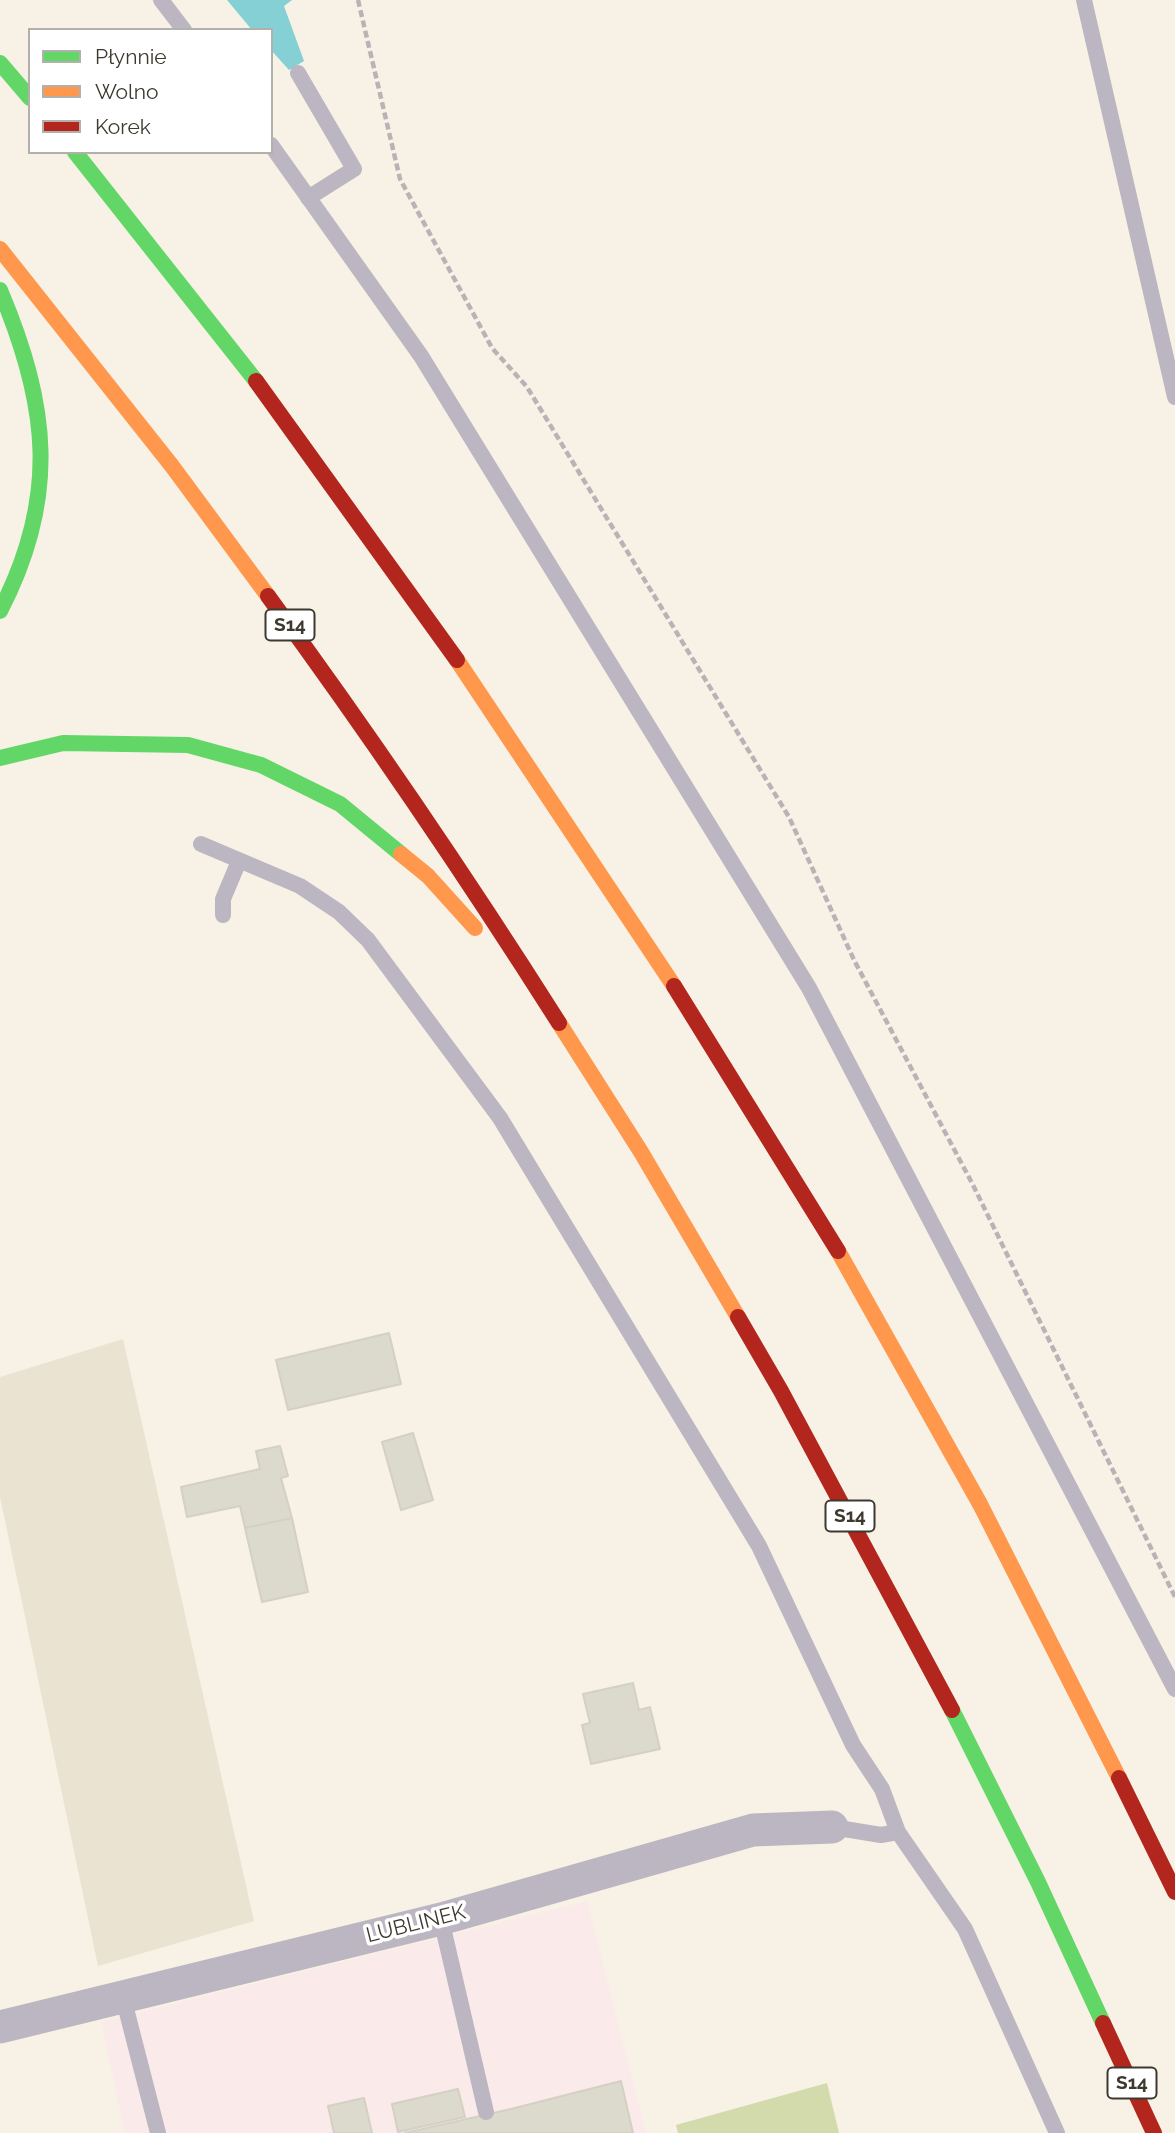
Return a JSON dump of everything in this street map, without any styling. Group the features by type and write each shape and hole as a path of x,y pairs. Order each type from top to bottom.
{"highway":[{"path":"0,63 28,96"},
{"path":"77,154 309,449 542,782 664,969 855,1280 1006,1553 1175,1892"},
{"name":"S14","path":"0,248 111,383 258,580 411,795 557,1018 698,1246 920,1640 1110,2033 1154,2133"},
{"path":"0,290 21,334 33,385 43,452 37,517 17,583 0,611"},
{"path":"0,758 64,743 188,746 261,765 340,804 428,876 557,1018"}],"street":[{"name":"LUBLINEK","path":"0,2027 441,1919 753,1830 832,1827"}],"lane":[{"path":"161,0 182,28"},
{"path":"1084,0 1175,397"},
{"path":"299,73 354,169 308,198"},
{"path":"273,148 421,356 809,988 1175,1689"},
{"path":"201,845 300,886 339,912 368,940 500,1118 759,1546 853,1745 882,1789 898,1832 965,1929 1057,2133"},
{"path":"223,915 223,900 239,860"},
{"path":"832,1827 881,1835 898,1832"},
{"path":"441,1919 485,2112"},
{"path":"123,1997 158,2133"}],"path":[{"path":"358,0 400,179 492,348 527,387 789,817 854,960 973,1185 1175,1597"}],"shaded area":[{"path":"123,1339 254,1921 98,1966 0,1497 0,1377"},
{"path":"587,1901 646,2133 125,2133 101,2022"}],"green space":[{"path":"827,2083 839,2133 678,2133 676,2125"}],"water":[{"path":"227,0 292,0 284,6 304,61 289,70 273,52 273,28 250,28"}],"building":[{"path":"389,1333 401,1384 288,1410 276,1360"},
{"path":"413,1433 433,1500 401,1510 382,1442"},
{"path":"280,1446 288,1476 281,1478 292,1518 245,1528 240,1506 187,1517 181,1487 260,1469 256,1451"},
{"path":"292,1518 308,1592 262,1602 245,1528"},
{"path":"633,1683 639,1710 650,1707 660,1749 591,1764 582,1725 590,1723 583,1694"},
{"path":"621,2081 633,2133 405,2133 511,2109"},
{"path":"458,2089 465,2117 398,2132 392,2104"},
{"path":"364,2098 372,2133 334,2133 328,2106"}],"traffic: fast":[{"path":"0,63 28,96"},
{"path":"77,154 256,381"},
{"path":"0,290 29,373 37,412 40,451 39,490 32,529 19,569 0,611"},
{"path":"0,758 63,743 188,745 261,765 340,804 401,854"},
{"path":"952,1710 1038,1882 1103,2023"}],"traffic: slow":[{"path":"0,249 172,466 268,596"},
{"path":"457,660 674,986"},
{"path":"401,854 428,876 475,928"},
{"path":"559,1023 641,1152 738,1317"},
{"path":"838,1251 980,1504 1119,1778"}],"traffic: jam":[{"path":"256,381 457,660"},
{"path":"268,596 417,807 559,1023"},
{"path":"674,986 838,1251"},
{"path":"738,1317 781,1391 952,1710"},
{"path":"1119,1778 1175,1892"},
{"path":"1103,2023 1154,2133"}]}
